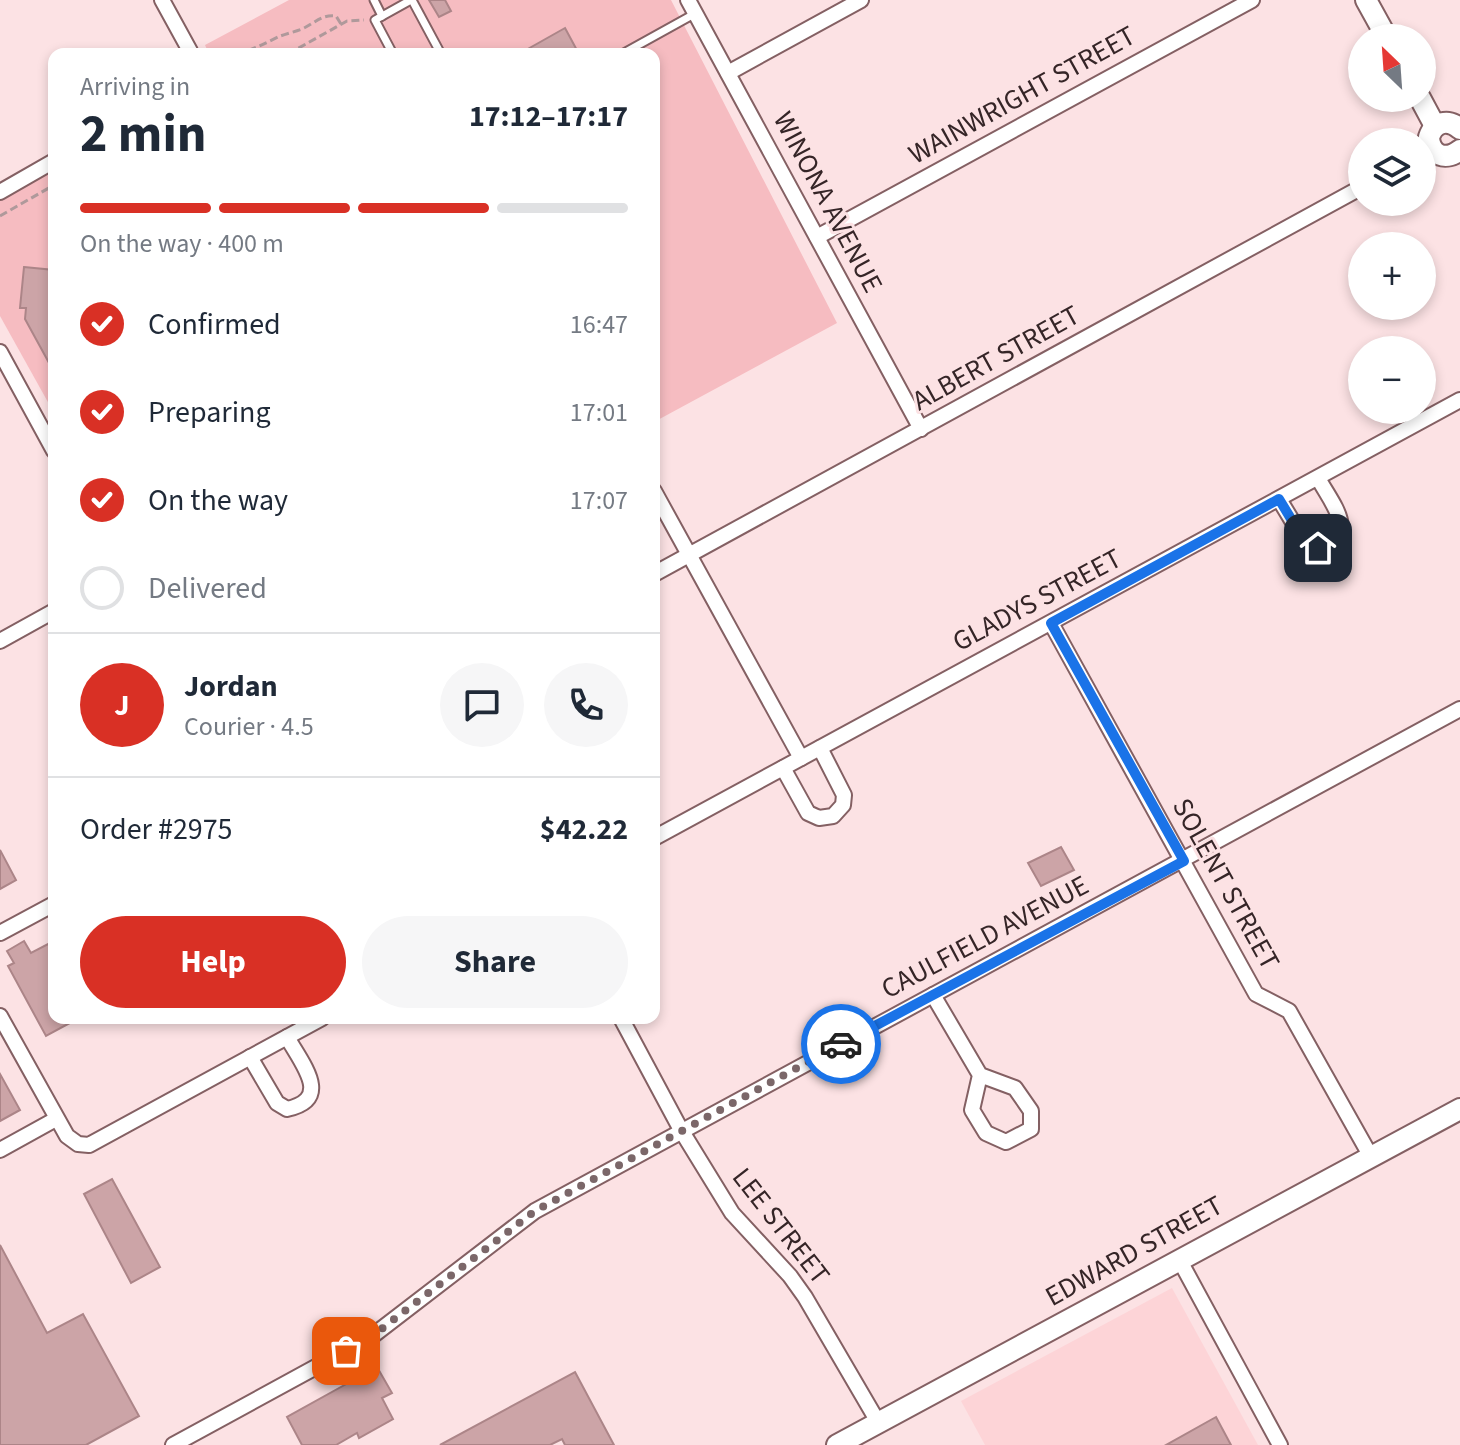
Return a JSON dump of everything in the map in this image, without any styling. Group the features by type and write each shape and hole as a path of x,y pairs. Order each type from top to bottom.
{"street":[{"path":"162,0 188,48"},
{"path":"728,73 861,0"},
{"name":"WAINWRIGHT STREET","path":"817,237 1252,0"},
{"path":"1366,0 1379,24"},
{"name":"WINONA AVENUE","path":"692,7 921,429"},
{"path":"1428,112 1435,126 1446,122 1460,129"},
{"path":"1436,154 1457,159"},
{"path":"0,192 48,164"},
{"name":"ALBERT STREET","path":"660,571 1348,195"},
{"path":"0,352 48,440"},
{"name":"GLADYS STREET","path":"660,835 1460,400"},
{"path":"1279,499 1305,542 1318,548 1333,544 1341,531 1341,520 1318,478"},
{"path":"660,502 801,758"},
{"path":"0,641 48,614"},
{"name":"SOLENT STREET","path":"1051,623 1256,994 1289,1011 1370,1155"},
{"name":"CAULFIELD AVENUE","path":"173,1445 371,1337 535,1211 1460,709"},
{"path":"783,768 808,813 819,818 833,816 843,805 844,795 820,748"},
{"path":"0,933 48,907"},
{"path":"933,995 980,1075 1015,1088 1031,1111 1031,1129 1006,1142 986,1133 972,1110 980,1075"},
{"path":"0,1016 67,1136 78,1144 89,1145 311,1024"},
{"name":"LEE STREET","path":"624,1024 681,1130 732,1213 790,1276 805,1297 878,1422"},
{"path":"250,1057 277,1103 287,1109 302,1105 311,1095 313,1085 287,1037"},
{"name":"EDWARD STREET","path":"837,1445 1460,1109"},
{"path":"0,1150 56,1119"},
{"path":"1179,1259 1280,1445"}],"lane":[{"path":"374,0 390,48"},
{"path":"378,18 412,0 438,48"},
{"path":"631,48 692,7"}],"path":[{"path":"258,48 304,28 320,17 332,14 341,24"},
{"path":"299,48 347,21 378,18"},
{"path":"0,216 48,188"}],"shaded area":[{"path":"289,0 671,0 837,323 660,419 660,48 206,48 205,45"},
{"path":"48,167 48,402 0,316 0,194"},
{"path":"1172,1288 1258,1445 985,1445 961,1401"}],"building":[{"path":"429,0 445,0 451,11 439,17"},
{"path":"565,28 576,48 530,48"},
{"path":"24,267 48,269 48,361 25,319 26,308 20,308"},
{"path":"1061,847 1074,870 1041,886 1028,863"},
{"path":"0,850 16,880 0,889"},
{"path":"24,941 31,953 48,944 48,1024 68,1024 46,1036 8,966 14,963 7,951"},
{"path":"0,1074 20,1110 0,1121"},
{"path":"112,1179 160,1267 131,1283 84,1194"},
{"path":"0,1245 47,1333 83,1314 139,1416 86,1445 0,1445"},
{"path":"377,1367 392,1393 382,1398 393,1419 359,1438 357,1433 336,1445 302,1445 287,1417"},
{"path":"575,1372 614,1445 565,1445 562,1439 550,1445 440,1445"},
{"path":"1216,1417 1231,1445 1166,1445"}],"way so far":[{"path":"346,1351 371,1337 535,1211 841,1044"}],"route":[{"path":"841,1044 1184,861 1051,623 1279,499 1305,542 1318,548"}]}
